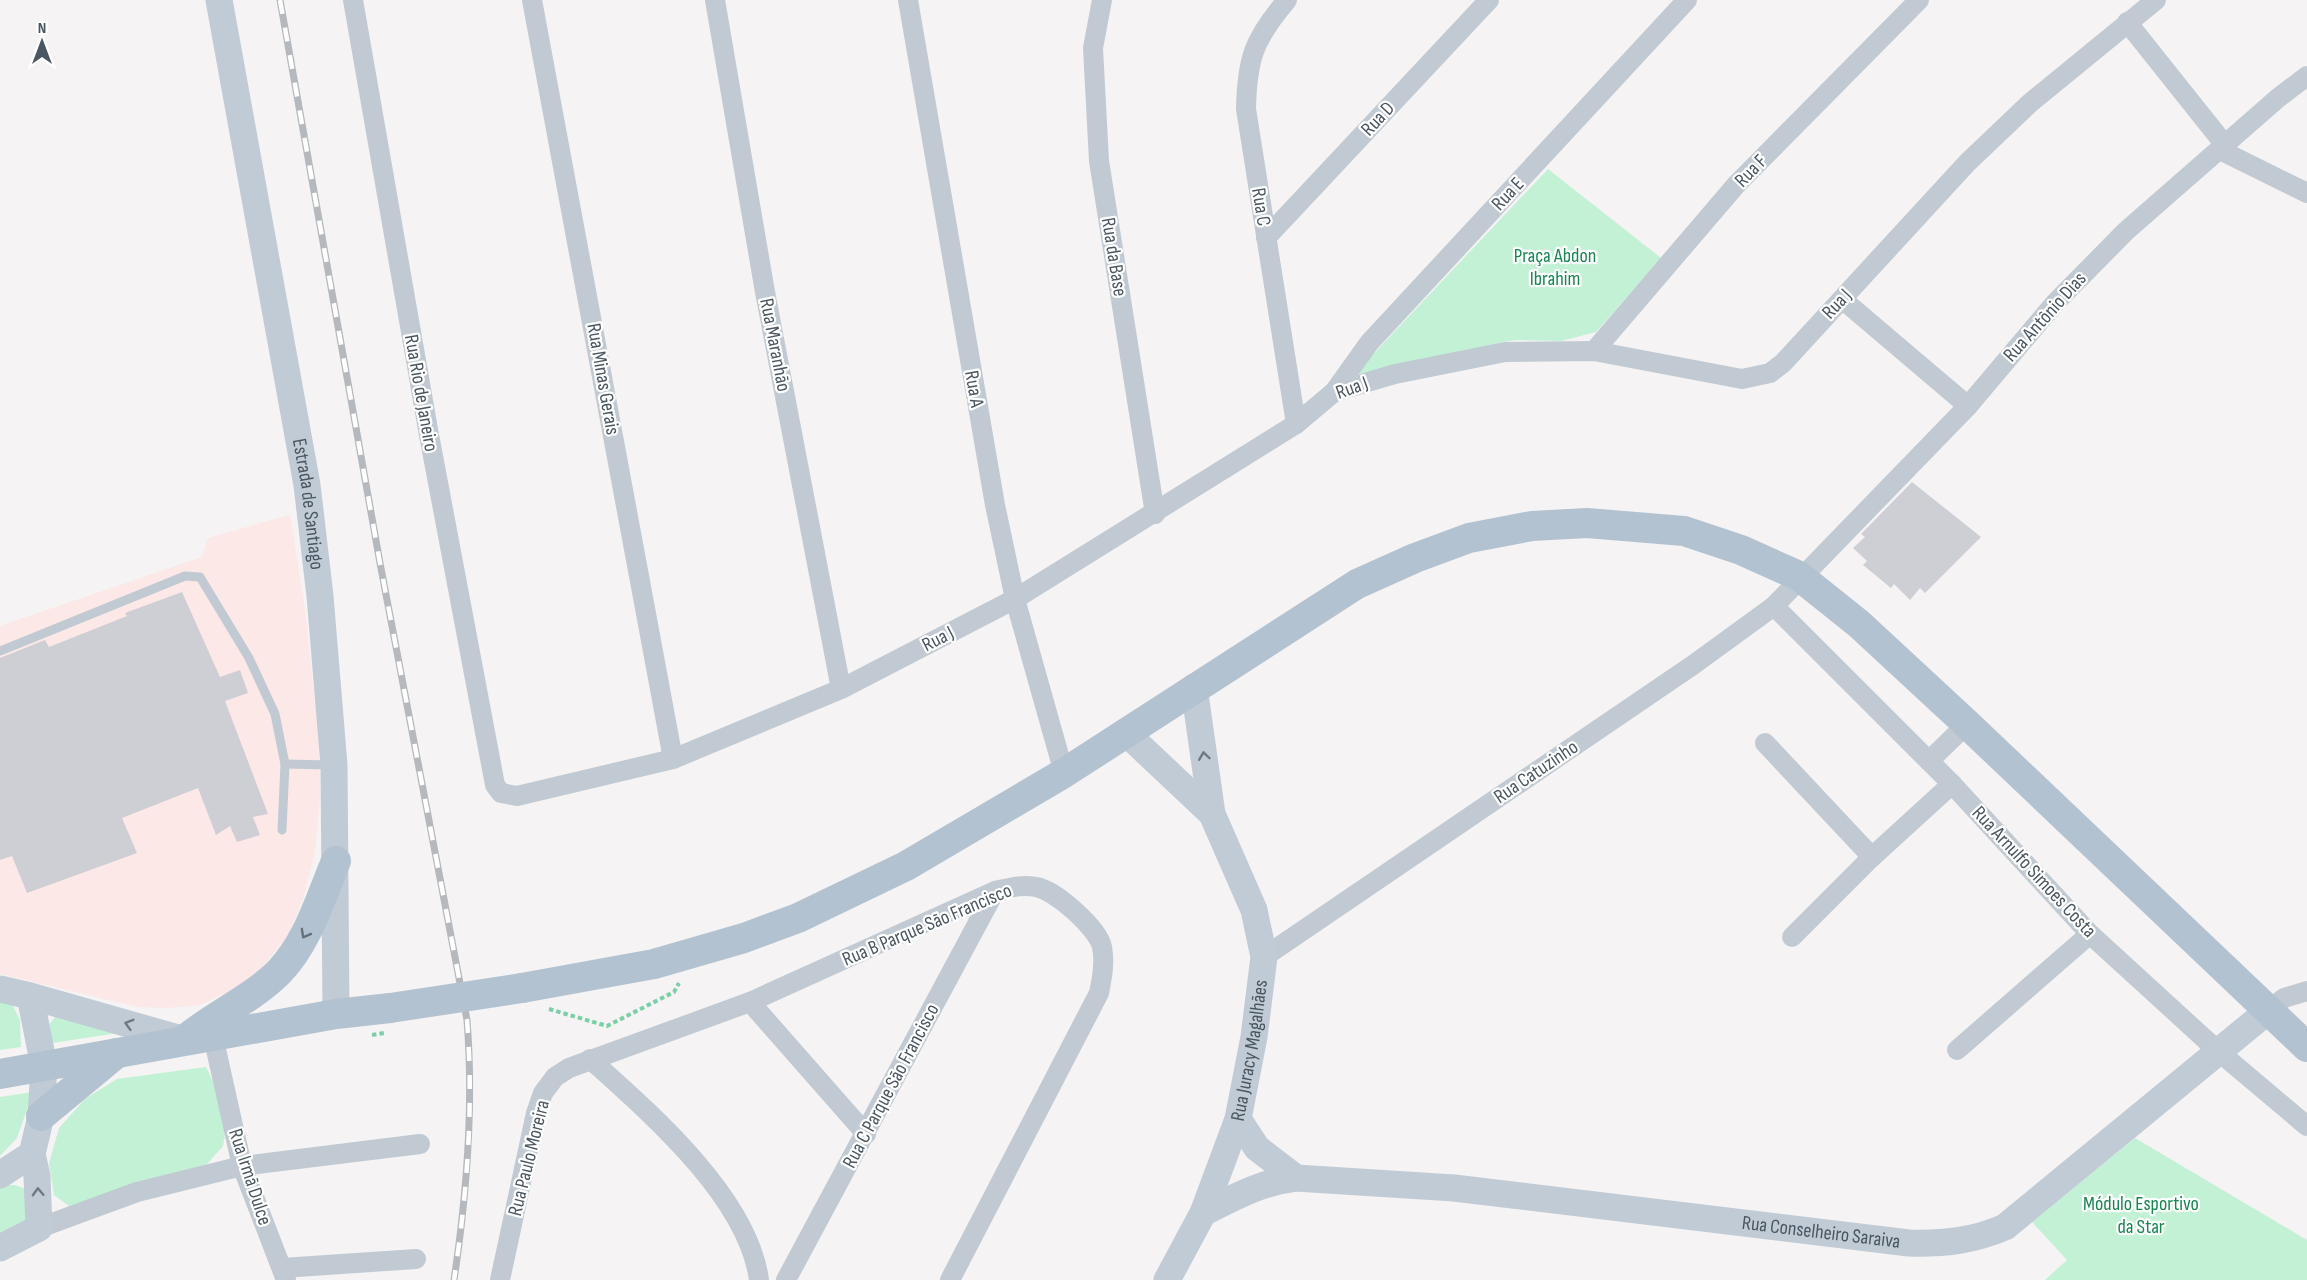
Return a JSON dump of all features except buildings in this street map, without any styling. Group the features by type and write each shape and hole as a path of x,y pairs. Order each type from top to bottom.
{"main road":[{"path":"0,1074 336,1014 522,988 654,964 744,938 798,918 906,866 1064,773 1194,687 1357,584 1415,558 1469,538 1532,526 1587,523 1684,531 1741,550 1799,576 1859,624 1967,724 2307,1047"},
{"path":"199,1038 279,972 298,947 311,924 336,861"},
{"path":"41,1116 120,1052"}],"street":[{"name":"Estrada de Santiago","path":"219,0 307,484 320,596 334,765 336,1014"},
{"name":"Rua Rio de Janeiro","path":"353,0 429,435 495,785"},
{"name":"Rua Minas Gerais","path":"532,0 673,759"},
{"name":"Rua Maranhão","path":"715,0 765,292 841,689"},
{"name":"Rua A","path":"908,0 970,367 1015,599 1064,773"},
{"name":"Rua da Base","path":"1102,0 1093,48 1099,161 1155,514"},
{"name":"Rua C","path":"1287,0 1267,24 1252,53 1247,81 1246,109 1296,424"},
{"name":"Rua D","path":"1266,238 1489,0"},
{"name":"Rua E","path":"1334,392 1369,343 1687,0"},
{"name":"Rua F","path":"1594,351 1737,185 1919,0"},
{"name":"Rua J","path":"495,785 501,793 517,796 673,759 841,689 1015,599 1155,514 1296,424 1334,392 1395,374 1505,352 1594,351 1742,379 1770,373 1783,363 1967,163 2031,103 2156,0"},
{"path":"2127,22 2222,148 2307,193"},
{"name":"Rua Antônio Dias","path":"1799,576 1968,406 2055,303 2126,231 2278,98 2307,76"},
{"path":"1842,299 1968,406"},
{"name":"Rua Catuzinho","path":"1264,957 1683,672 1774,606 1799,576"},
{"name":"Rua Arnulfo Simoes Costa","path":"1774,606 1952,784 2090,934 2218,1051 2307,1126"},
{"path":"1194,687 1212,814"},
{"path":"1929,761 1967,724"},
{"path":"1125,732 1212,814"},
{"path":"1765,743 1872,857"},
{"path":"1792,937 1872,857 1952,784"},
{"name":"Rua Juracy Magalhães","path":"1167,1280 1203,1213 1238,1119 1254,1037 1264,957 1254,910 1212,814"},
{"name":"Rua B Parque São Francisco","path":"590,1059 750,1002 995,891 1019,885 1038,887 1059,899 1093,928 1102,945 1102,978 1098,993 950,1280"},
{"name":"Rua C Parque São Francisco","path":"786,1280 995,891"},
{"path":"1957,1050 2090,934"},
{"path":"0,989 199,1038"},
{"path":"2269,1010 2284,998 2307,991"},
{"path":"30,996 44,1066 41,1116 32,1154 37,1176 39,1228"},
{"path":"750,1002 866,1134"},
{"name":"Rua Conselheiro Saraiva","path":"1203,1213 1256,1187 1277,1180 1296,1178 1454,1188 1909,1242 1961,1240 1983,1236 2005,1227 2269,1010"},
{"name":"Rua Irmã Dulce","path":"199,1038 242,1166 284,1274"},
{"path":"590,1059 647,1110 707,1175 744,1233 759,1280"},
{"name":"Rua Paulo Moreira","path":"500,1280 536,1113 543,1093 555,1077 590,1059"},
{"path":"1238,1119 1257,1148 1296,1178"},
{"path":"0,1248 39,1228 137,1192 242,1166 420,1144"},
{"path":"0,1175 32,1154"},
{"path":"284,1274 416,1259"}],"lane":[{"path":"0,651 185,576 200,578 264,686 276,714 285,764 282,830"},
{"path":"285,764 334,765"}],"path":[{"path":"546,1008 607,1026 674,992 701,950"}],"shaded area":[{"path":"290,515 304,602 319,738 320,797 315,852 303,899 287,937 258,972 229,992 199,1005 168,1008 138,1007 0,974 0,626 202,557 208,538"}],"green space":[{"name":"Praça Abdon Ibrahim","path":"1548,169 1661,258 1596,332 1561,341 1503,342 1364,376 1360,373 1361,367"},
{"path":"0,999 12,1004 20,1020 21,1047 0,1050"},
{"path":"58,1013 131,1031 46,1044 48,1026"},
{"path":"206,1067 214,1084 226,1129 223,1146 207,1164 93,1201 69,1206 54,1195 49,1163 59,1128 85,1099 117,1079"},
{"path":"33,1092 17,1138 0,1156 0,1097"},
{"name":"Módulo Esportivo da Star","path":"2135,1138 2307,1240 2307,1280 2045,1280 2067,1260 2032,1222"},
{"path":"15,1185 26,1189 36,1213 0,1238 0,1187"}],"railway":[{"path":"280,0 380,563 467,1020 470,1085 468,1150 463,1215 454,1280"}]}
